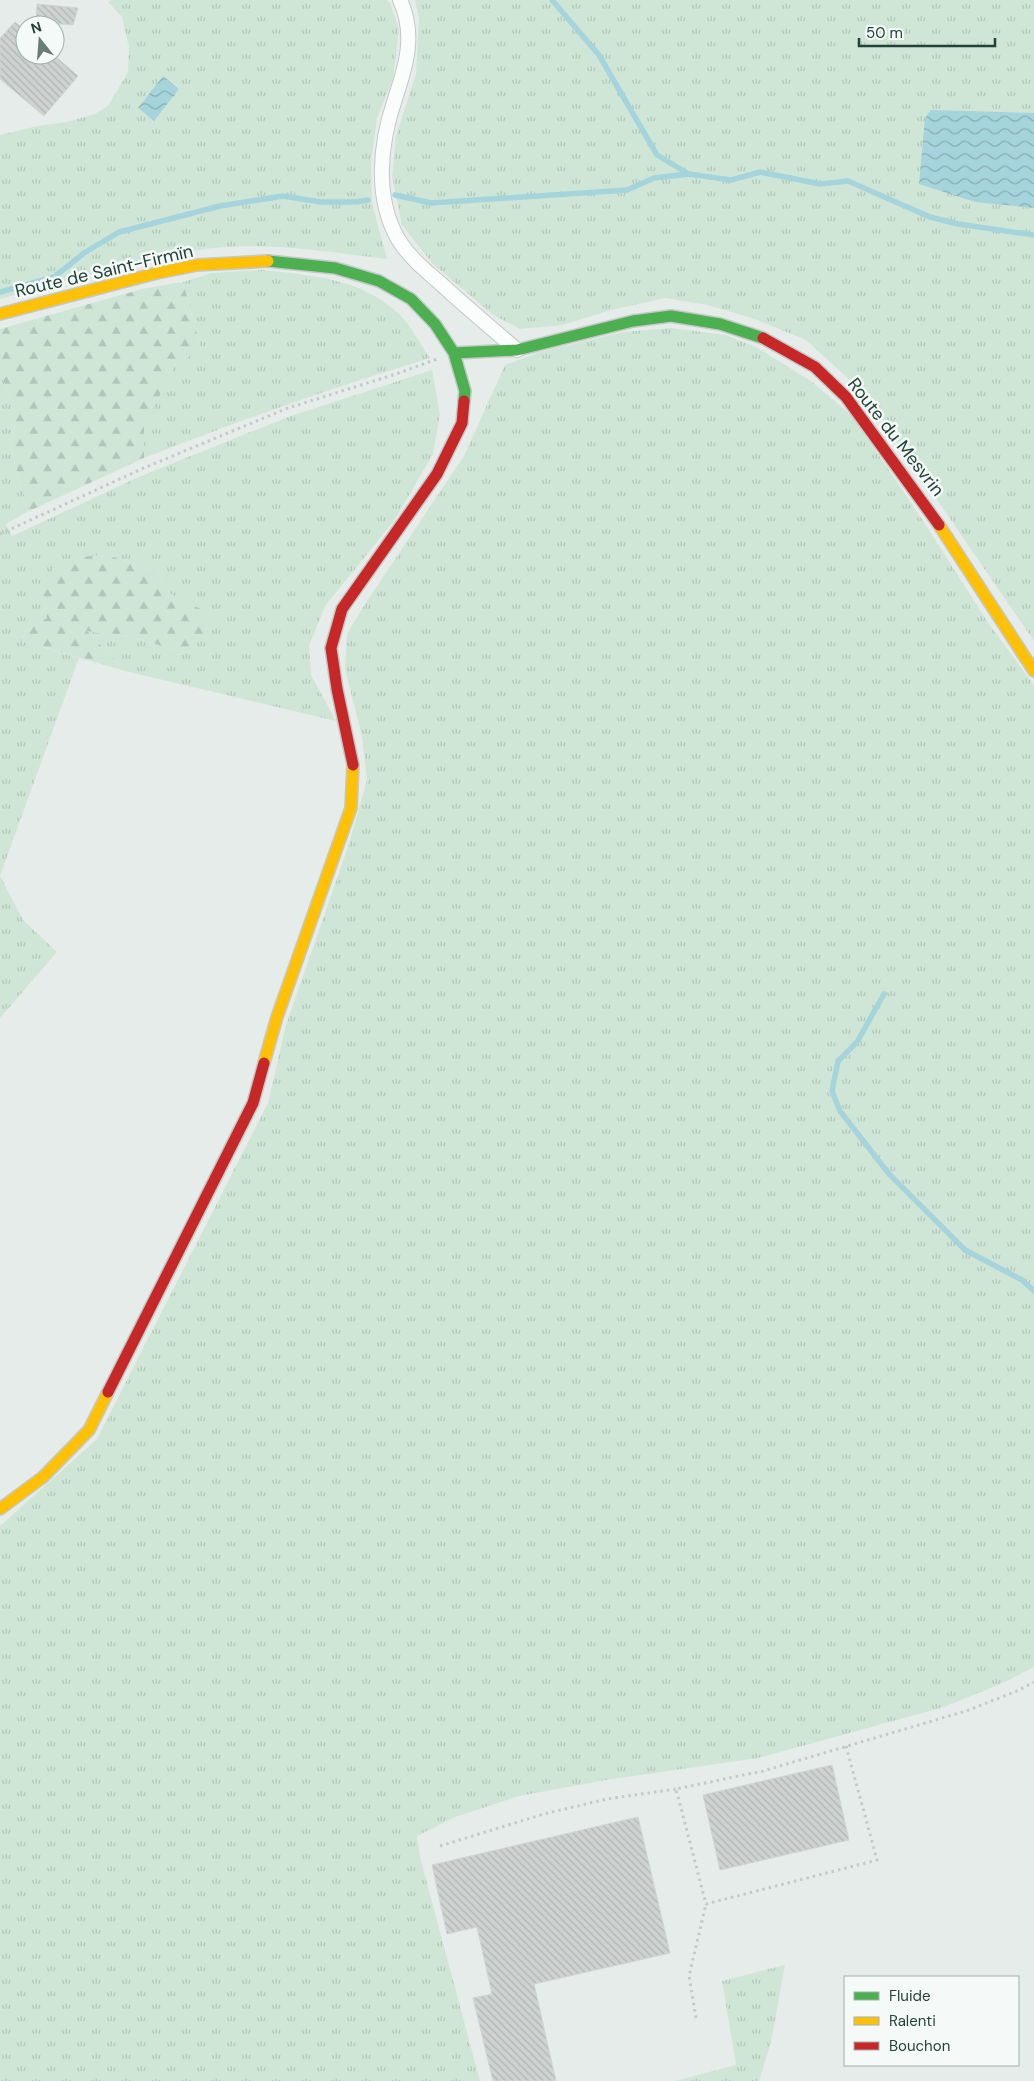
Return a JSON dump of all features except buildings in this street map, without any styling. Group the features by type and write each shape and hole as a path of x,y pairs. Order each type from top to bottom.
{"street":[{"path":"400,0 406,12 408,38 406,66 392,110 384,146 382,182 388,215 398,239 416,262 517,350"},
{"name":"Route de Saint-Firmïn","path":"0,314 157,273 197,265 271,261 334,268 379,281 411,299 435,324 454,352 466,391 462,423 437,474 342,609 332,648 337,689 353,761 351,808 277,1017 252,1103 89,1430 43,1477 0,1509"},
{"name":"Route du Mesvrin","path":"454,352 517,350 633,321 671,316 720,324 769,340 815,367 846,397 933,515 1034,671"}],"path":[{"path":"0,534 146,466 288,408 396,374 454,352"},
{"path":"440,1846 544,1814 607,1799 676,1789 763,1771 966,1711 1017,1691 1034,1682"},
{"path":"706,1904 877,1860 846,1746"},
{"path":"676,1789 706,1904 689,1976 696,2018"}],"green space":[{"path":"112,0 387,0 390,3 399,29 393,79 377,118 371,162 372,203 387,259 278,247 235,246 213,248 132,263 0,299 0,135 37,126 67,122 95,114 108,106 128,72 129,47 122,17 108,2"},
{"path":"415,0 1034,0 1034,641 863,392 806,340 755,319 707,305 666,298 611,310 563,325 520,329 492,314 432,263 402,225 392,176 396,136 416,74 419,18"},
{"path":"262,270 334,280 368,293 384,302 399,314 430,358 286,405 144,458 143,427 175,365 201,349 183,282 212,273"},
{"path":"183,282 201,349 175,365 144,427 144,458 27,512 11,447 17,414 0,372 0,329 142,289"},
{"path":"671,328 726,335 756,347 811,381 852,416 918,513 989,624 1034,685 1034,1667 1005,1682 944,1707 758,1758 606,1780 519,1796 455,1817 417,1836 420,1857 480,2081 0,2081 0,1526 97,1439 268,1103 286,1025 348,847 367,780 362,736 345,669 347,634 464,456 505,365 540,352 623,332"},
{"path":"432,370 440,414 433,454 394,521 325,606 309,646 311,675 336,721 125,671 87,631 131,637 183,652 205,611 170,594 157,572 108,555 74,557 47,618 34,625 19,640 79,658 0,876 0,372 17,414 11,447 27,512 6,524 12,536 141,476 288,417"},
{"path":"108,555 157,572 170,594 205,611 207,634 183,652 131,637 87,631 125,671 19,640 34,625 47,618 40,576 74,557"},
{"path":"0,876 23,920 57,952 0,1018"},
{"path":"785,1965 771,2042 759,2081 675,2081 736,2065 722,1981"}],"water":[{"path":"163,76 179,89 154,121 138,108"},
{"path":"931,110 1034,113 1034,208 975,202 919,184 925,118"}],"waterway":[{"path":"552,0 599,55 657,155 689,174"},
{"path":"395,195 431,203 627,190 654,178 689,174 731,180 760,172 820,184 848,181 930,217 958,224 1034,235"},
{"path":"0,292 54,277 84,253 119,232 220,206 283,196 321,202 368,200"},
{"path":"884,994 857,1042 838,1061 832,1091 840,1111 889,1174 965,1250 1022,1280 1034,1291"}],"traffic: fast":[{"path":"268,261 335,268 379,281 411,299 435,324 454,353 465,391 464,401"},
{"path":"454,353 517,350 633,321 671,316 720,324 763,338"}],"traffic: slow":[{"path":"0,314 157,273 197,265 268,261"},
{"path":"939,525 1034,671"},
{"path":"264,1063 277,1017 351,808 353,765"},
{"path":"0,1509 43,1477 89,1430 108,1392"}],"traffic: jam":[{"path":"763,338 815,367 846,397 939,525"},
{"path":"353,765 337,689 331,648 342,609 437,474 462,423 464,401"},
{"path":"108,1392 253,1103 264,1063"}]}
